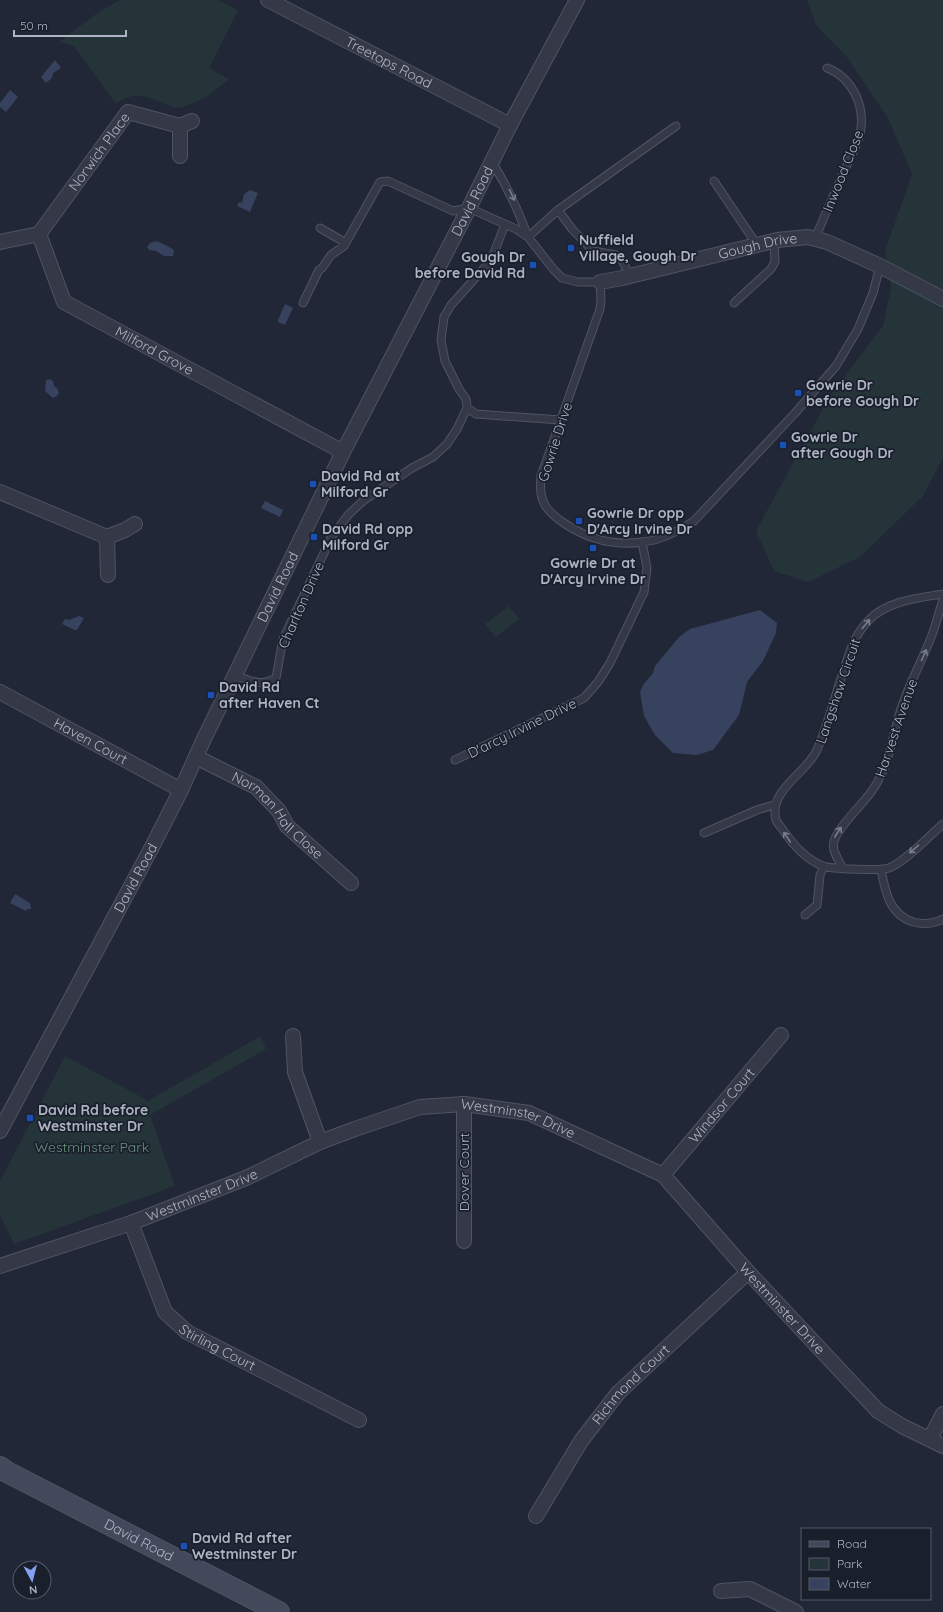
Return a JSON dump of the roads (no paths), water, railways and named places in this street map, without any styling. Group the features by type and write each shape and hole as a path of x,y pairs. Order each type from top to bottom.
{"street":[{"name":"Treetops Road","path":"268,0 510,126"},
{"name":"David Road","path":"0,1131 153,845 181,790 343,452 510,126 577,0"},
{"name":"Norwich Place","path":"39,234 128,112 186,123 180,156"},
{"path":"0,242 39,234"},
{"name":"Milford Grove","path":"39,234 64,302 343,452"},
{"name":"Gough Drive","path":"600,282 774,241 808,237 827,242 880,266 943,299"},
{"path":"0,492 107,538 126,530 135,524"},
{"path":"107,538 108,575"},
{"name":"Haven Court","path":"0,692 181,790"},
{"name":"Norman Hall Close","path":"196,757 256,787 279,811 287,826 351,882"},
{"name":"Windsor Court","path":"663,1175 781,1035"},
{"path":"293,1036 295,1072 320,1142"},
{"name":"Westminster Drive","path":"0,1266 131,1224 246,1178 320,1142 420,1107 464,1104 529,1113 663,1175 748,1272 878,1411 902,1426 943,1446"},
{"name":"Dover Court","path":"464,1104 464,1241"},
{"name":"Stirling Court","path":"131,1224 165,1312 187,1332 359,1420"},
{"name":"Richmond Court","path":"536,1516 581,1442 618,1393 748,1272"},
{"path":"930,1439 943,1414"},
{"name":"David Road","path":"0,1467 278,1612"},
{"path":"721,1591 750,1588 796,1612"}],"lane":[{"name":"Inwood Close","path":"814,239 859,138 862,125 859,102 850,86 843,77 835,71 827,68"},
{"path":"492,162 510,191 519,210 528,237 558,210 676,126"},
{"path":"303,303 319,270 322,268 330,255 344,246 380,182 388,180 453,211 469,208"},
{"path":"714,181 757,245"},
{"name":"Gough Drive","path":"469,208 505,224 528,237 562,278 578,282 600,282"},
{"path":"558,210 572,229 593,251 616,255 622,260 630,276"},
{"path":"505,224 494,253 487,265 450,305 444,317 441,340 445,361 459,389 466,399 466,408 476,414 561,420"},
{"path":"320,228 346,243"},
{"path":"734,303 771,269 775,262 774,241"},
{"name":"Gowrie Drive","path":"600,282 600,309 541,476 540,489 543,502 551,513 568,526 594,538 614,542 642,542 677,532 694,521 785,424 836,366 858,329 874,293 880,266"},
{"name":"Charlton Drive","path":"235,675 261,683 268,682 276,678 283,639 332,536 340,524 363,501 412,468 433,457 447,444 457,429 466,408"},
{"name":"D'arcy Irvine Drive","path":"456,760 584,698 598,682 610,663 644,592 648,568 642,542"},
{"name":"Langshaw Circuit","path":"776,804 784,788 802,770 817,751 853,640 868,621 885,608 912,599 943,594"},
{"name":"Harvest Avenue","path":"842,867 832,850 833,840 842,826 878,783 889,754 901,708 932,634 943,600"},
{"path":"704,833 757,810 776,804 776,820 790,842 800,852 824,866 881,869 889,868 904,858 943,824"},
{"path":"805,915 817,905 820,875 824,866"},
{"path":"881,869 886,894 893,908 901,916 918,923 927,924 935,923 943,919"}],"water":[{"path":"55,60 61,68 53,73 52,78 46,83 41,77"},
{"path":"10,90 18,97 6,112 0,107 0,103"},
{"path":"250,190 258,193 250,212 237,206 239,202 242,203 244,194"},
{"path":"157,241 174,250 173,256 164,256 156,251 149,250 147,247 150,243"},
{"path":"285,304 293,308 285,325 278,322 278,320"},
{"path":"50,379 53,381 54,386 57,388 59,393 53,398 45,391 46,380"},
{"path":"265,501 283,510 280,517 261,508"},
{"path":"760,610 777,623 776,633 763,661 747,682 739,715 713,750 697,755 673,753 655,735 644,716 640,692 643,685 653,673 655,666 679,637 690,629"},
{"path":"79,616 84,618 77,630 62,624 65,619 69,620"},
{"path":"15,894 30,903 31,909 27,909 26,911 10,903"}],"place":[{"name":"Nuffield Village, Gough Dr","path":"571,248"},
{"name":"Gough Dr before David Rd","path":"533,265"},
{"name":"Gowrie Dr before Gough Dr","path":"798,393"},
{"name":"Gowrie Dr after Gough Dr","path":"783,445"},
{"name":"David Rd at Milford Gr","path":"313,484"},
{"name":"Gowrie Dr opp D'Arcy Irvine Dr","path":"579,521"},
{"name":"David Rd opp Milford Gr","path":"314,537"},
{"name":"Gowrie Dr at D'Arcy Irvine Dr","path":"593,548"},
{"name":"David Rd after Haven Ct","path":"211,695"},
{"name":"David Rd before Westminster Dr","path":"30,1118"},
{"name":"David Rd after Westminster Dr","path":"184,1546"}],"park label":[{"name":"Westminster Park","path":"92,1147"}]}
